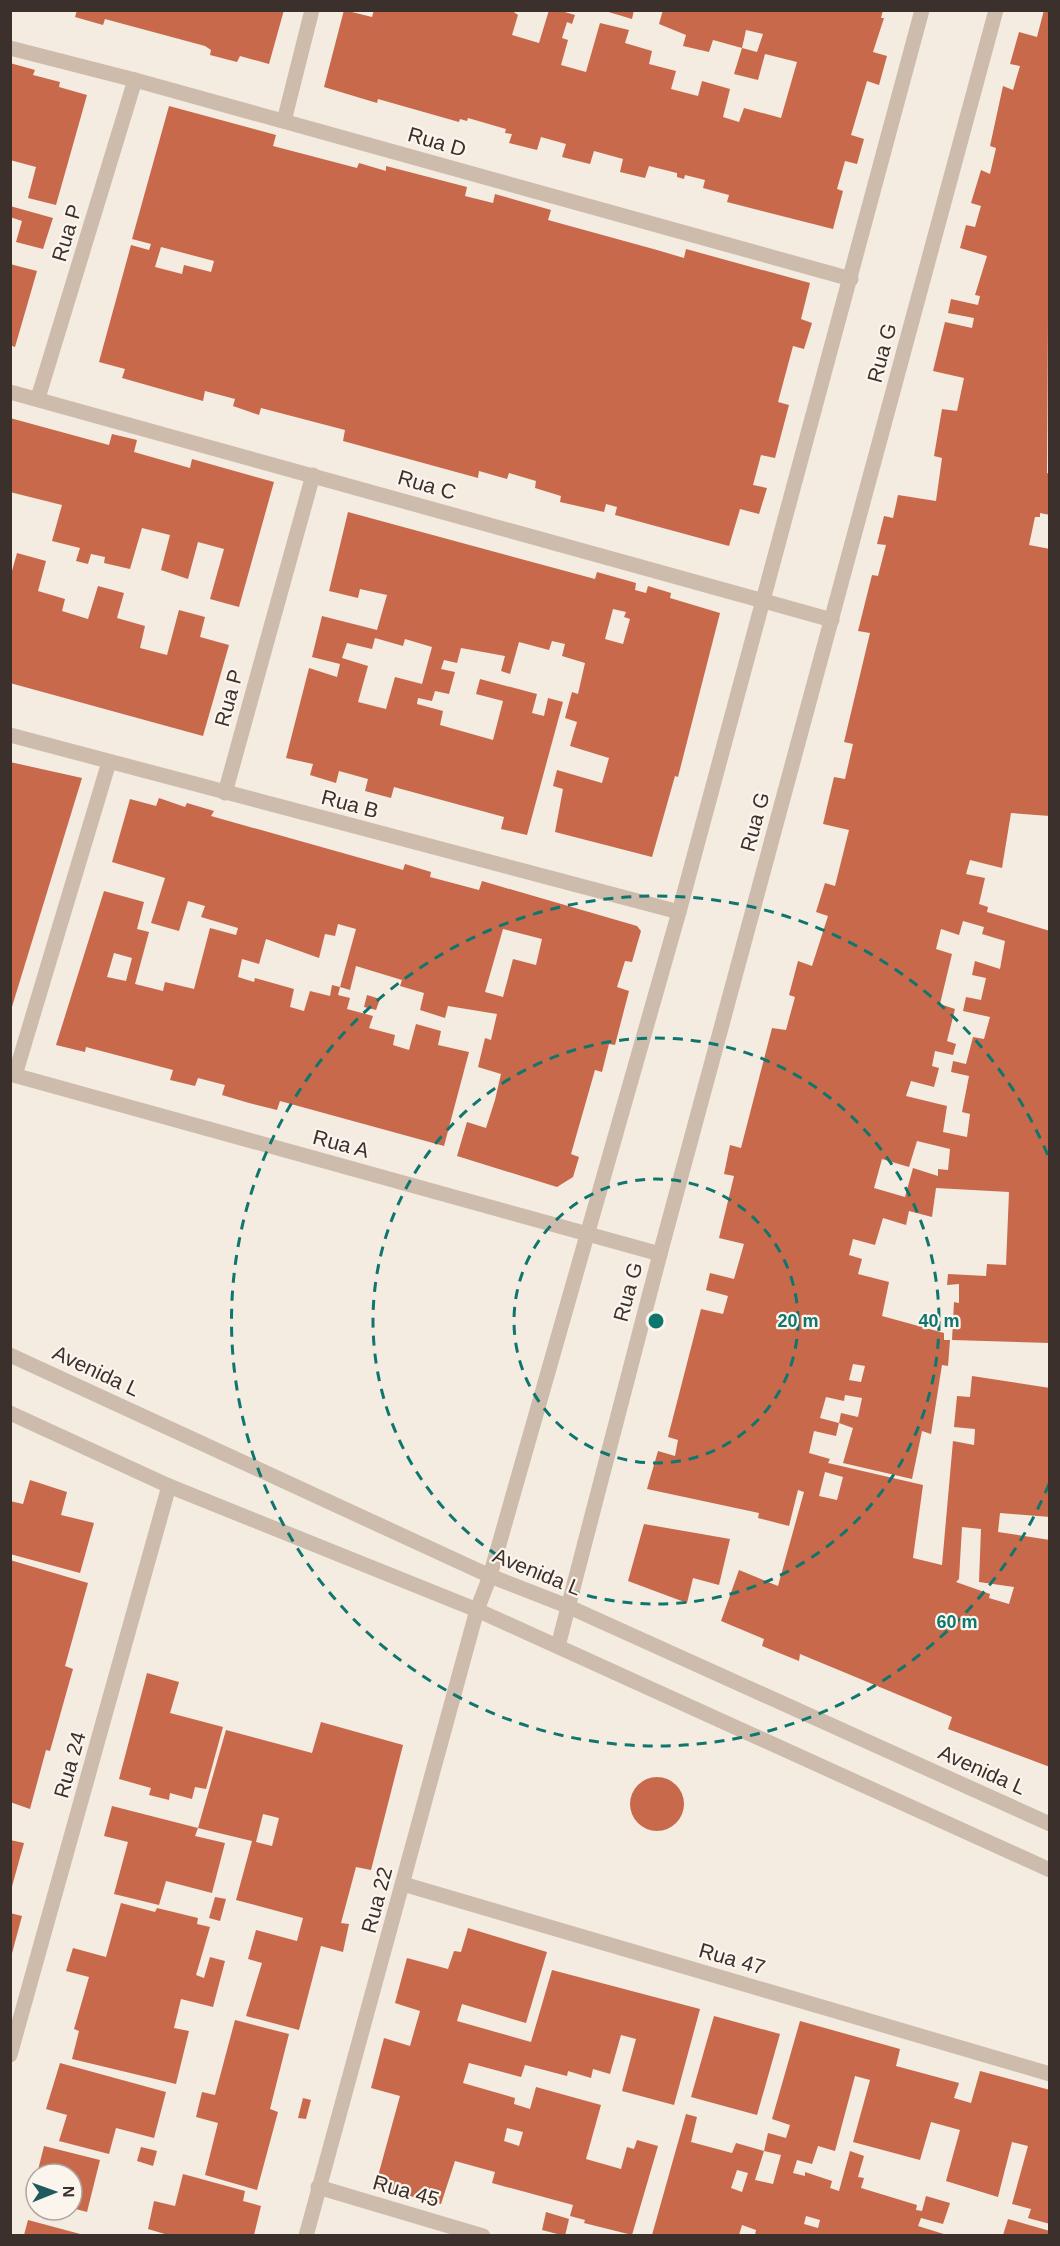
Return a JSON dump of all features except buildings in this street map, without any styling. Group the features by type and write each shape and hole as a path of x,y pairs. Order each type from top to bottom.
{"street":[{"path":"284,121 312,10"},
{"path":"490,1576 679,912 922,10"},
{"name":"Rua G","path":"558,1646 660,1254 996,10"},
{"name":"Rua D","path":"10,48 135,80 851,279"},
{"name":"Rua P","path":"38,398 135,80"},
{"name":"Rua C","path":"10,392 832,620"},
{"name":"Rua P","path":"225,793 313,475"},
{"name":"Rua B","path":"10,735 679,912"},
{"path":"13,1075 109,762"},
{"name":"Rua A","path":"13,1075 660,1254"},
{"name":"Avenida L","path":"10,1355 490,1576 567,1606 1050,1824"},
{"path":"10,1413 169,1486 477,1610 1050,1870"},
{"name":"Rua 24","path":"10,2055 169,1486"},
{"name":"Rua 22","path":"306,2235 477,1610 490,1576"},
{"name":"Rua 47","path":"403,1884 1050,2074"},
{"name":"Rua 45","path":"318,2187 483,2235"}]}
